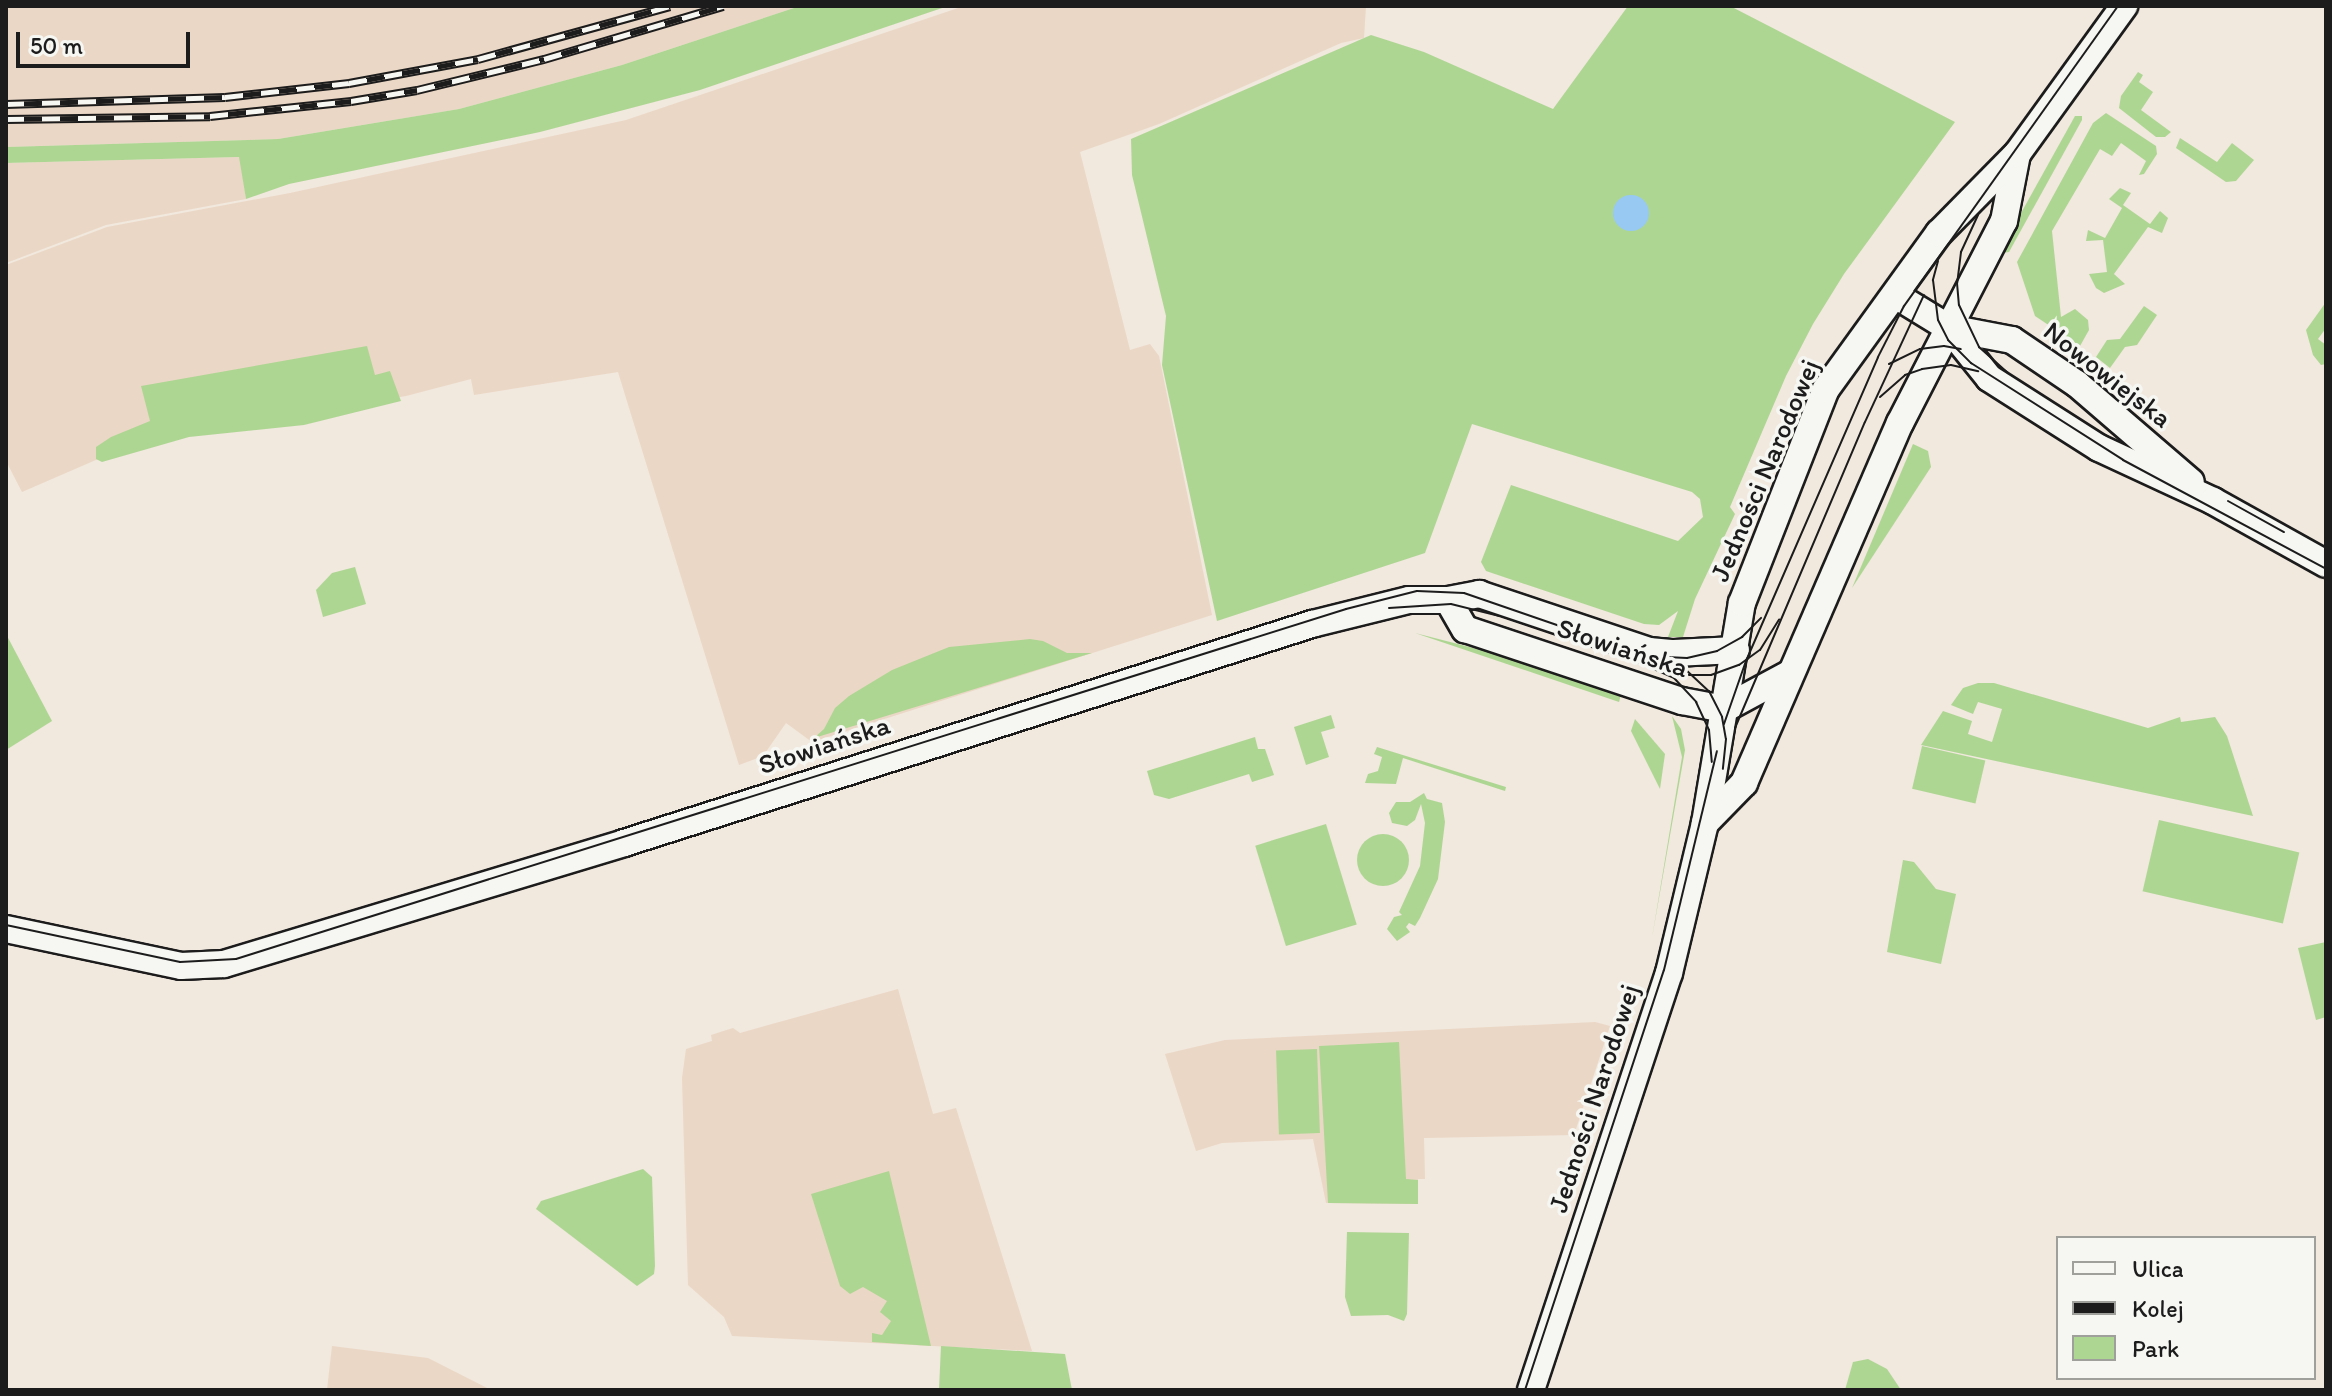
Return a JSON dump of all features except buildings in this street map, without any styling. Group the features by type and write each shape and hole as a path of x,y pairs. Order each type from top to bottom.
{"street":[{"name":"Jedności Narodowej","path":"1531,1390 1664,988 1705,823 1749,580 1826,389 1939,233 2017,154 2124,6"},
{"name":"Jedności Narodowej","path":"1705,823 1744,783 1900,423 2004,221 2017,154"},
{"name":"Nowowiejska","path":"1895,295 1949,328 1997,384 2125,463 2213,501 2326,564"},
{"name":"Nowowiejska","path":"1949,328 2012,340 2077,384 2213,501"},
{"name":"Słowiańska","path":"6,929 181,966 224,964 611,847 1328,619 1409,600 1448,600 1479,594 1649,651 1736,650"},
{"name":"Słowiańska","path":"1448,600 1465,629 1652,692 1724,709"},
{"path":"1724,709 1789,674"}],"shaded area":[{"path":"6,6 800,6 622,65 459,109 278,139 6,147"},
{"path":"964,6 1366,6 1364,38 1341,43 1159,124 1080,152 1130,350 1150,344 1159,356 1212,615 812,742 786,723 763,756 739,765 618,372 474,395 471,379 406,396 135,443 22,492 6,461 6,265 107,227 290,193 626,120"},
{"path":"240,157 246,199 106,225 6,263 6,163"},
{"path":"898,989 933,1114 956,1108 1032,1351 732,1336 724,1317 688,1285 682,1078 686,1049 712,1041 711,1035 733,1028 740,1033"},
{"path":"1595,1022 1610,1026 1574,1135 1424,1138 1425,1179 1418,1179 1418,1204 1326,1203 1313,1139 1222,1143 1196,1151 1165,1054 1225,1040"},
{"path":"332,1346 428,1358 491,1390 327,1390"}],"green space":[{"path":"800,6 948,6 700,90 540,132 289,184 246,199 239,157 6,163 6,147 278,139 459,109 622,65"},
{"path":"1628,6 1730,6 1955,122 1844,274 1813,324 1786,376 1730,507 1735,514 1695,599 1683,637 1668,637 1678,611 1659,625 1644,624 1486,571 1481,562 1511,485 1678,541 1703,517 1700,499 1692,492 1472,424 1425,553 1217,621 1162,365 1166,316 1132,175 1131,139 1371,35 1424,52 1553,109"},
{"path":"2138,72 2143,75 2139,82 2153,92 2141,110 2171,132 2165,137 2156,137 2119,108 2121,96"},
{"path":"2106,113 2156,146 2157,154 2144,174 2139,175 2146,161 2121,143 2112,156 2100,149 2052,231 2061,317 2075,309 2088,320 2089,330 2080,346 2035,316 2017,262 2093,123"},
{"path":"2075,116 2082,116 2082,120 2009,252 2003,253 2001,249"},
{"path":"2180,138 2217,162 2232,143 2254,160 2236,181 2226,182 2176,148"},
{"path":"2120,188 2131,193 2123,205 2150,224 2160,211 2168,218 2162,233 2148,227 2114,274 2125,284 2104,293 2096,288 2089,274 2107,272 2103,240 2086,241 2088,230 2105,238 2122,208 2109,199"},
{"path":"2326,302 2326,328 2318,339 2326,345 2326,364 2321,365 2313,355 2306,330"},
{"path":"2144,306 2157,315 2137,345 2125,347 2110,368 2096,357 2107,340 2120,339"},
{"path":"367,346 375,375 390,371 401,401 304,425 189,437 102,462 96,459 96,447 111,437 150,421 141,386"},
{"path":"1913,444 1928,451 1931,467 1852,588"},
{"path":"355,567 366,604 323,617 316,590 332,573"},
{"path":"1415,633 1497,654 1621,695 1619,702"},
{"path":"6,634 52,721 6,750"},
{"path":"1030,639 1043,641 1067,653 1092,653 814,738 824,729 835,708 892,670 949,647"},
{"path":"1978,683 1994,683 2148,728 2180,717 2181,722 2215,717 2227,736 2253,816 1921,745 1943,711 1972,721 1968,734 1992,742 2002,709 1978,702 1973,714 1951,705 1963,688"},
{"path":"1331,715 1335,728 1321,732 1329,757 1306,765 1294,727"},
{"path":"1672,716 1681,729 1685,750 1652,938 1682,757"},
{"path":"1635,719 1665,754 1660,789 1631,731"},
{"path":"1255,737 1258,749 1265,749 1274,775 1252,782 1249,774 1169,799 1154,795 1147,771"},
{"path":"1922,746 1985,761 1975,803 1912,789"},
{"path":"1377,747 1506,787 1505,791 1403,758 1396,784 1365,783 1368,774 1378,771 1382,757 1374,754"},
{"path":"1424,793 1427,799 1442,803 1445,822 1438,879 1415,926 1409,923 1406,927 1410,932 1397,941 1387,929 1394,917 1402,915 1399,912 1420,866 1425,823 1421,804 1415,820 1407,826 1392,823 1389,813 1396,802 1410,802"},
{"path":"2159,820 2299,852 2283,924 2143,891"},
{"path":"1326,824 1357,924 1286,946 1255,846"},
{"path":"1383,834 1401,842 1409,860 1401,878 1383,886 1365,878 1357,860 1365,842"},
{"path":"1903,860 1914,862 1936,889 1956,894 1941,964 1887,952"},
{"path":"2326,942 2326,1017 2316,1020 2298,948"},
{"path":"1399,1042 1406,1179 1418,1180 1418,1204 1328,1203 1319,1046"},
{"path":"1317,1049 1320,1133 1279,1134 1276,1050"},
{"path":"643,1169 652,1177 655,1266 654,1274 637,1286 536,1209 541,1201"},
{"path":"889,1171 931,1346 872,1342 872,1333 882,1335 891,1321 880,1312 887,1301 863,1287 850,1294 840,1286 811,1194"},
{"path":"1347,1232 1409,1233 1407,1314 1404,1321 1388,1315 1351,1316 1345,1297"},
{"path":"941,1346 1065,1354 1072,1390 920,1390 939,1389"},
{"path":"1868,1359 1887,1369 1901,1390 1845,1390 1853,1362"}],"water":[{"path":"1631,195 1644,200 1649,213 1644,226 1631,231 1618,226 1613,213 1618,200"}],"tram line":[{"path":"1724,724 1746,661 1878,357 1904,306 2118,6"},
{"path":"1978,215 1961,252 1957,283 1959,305 1979,347 2008,373"},
{"path":"1938,261 1933,280 1938,320 1948,340 1971,363 2123,460 2326,569"},
{"path":"1735,728 1865,422 1924,295"},
{"path":"1889,364 1920,349 1944,346 1961,349"},
{"path":"1880,397 1905,375 1922,369 1951,365 1978,371"},
{"path":"2228,501 2284,532"},
{"path":"6,925 180,962 236,959 1346,609 1417,591 1464,593 1685,669 1709,691 1722,717 1726,739 1723,769"},
{"path":"1389,608 1451,604 1499,616"},
{"path":"1666,657 1687,658 1717,651 1742,637 1761,618"},
{"path":"1686,675 1711,675 1739,665 1760,650 1779,620"},
{"path":"1645,665 1674,678 1696,702 1709,730 1712,762"},
{"path":"1525,1390 1664,970 1717,751"}],"railway":[{"path":"6,104 225,97 349,83 478,59 670,6"},
{"path":"6,119 210,116 351,101 417,90 544,59 723,6"}]}
